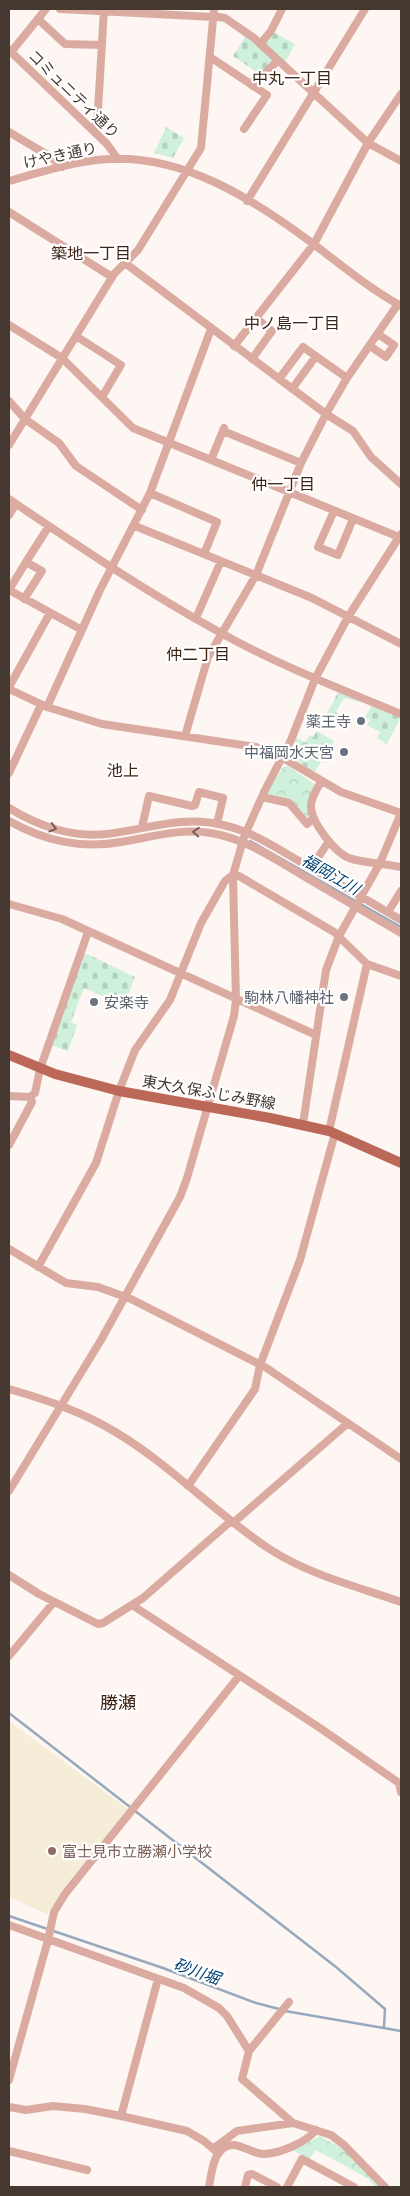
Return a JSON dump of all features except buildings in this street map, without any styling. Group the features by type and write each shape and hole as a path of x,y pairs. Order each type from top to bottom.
{"main road":[{"name":"東大久保ふじみ野線","path":"9,1055 40,1069 119,1091 303,1124 332,1132 401,1163"}],"street":[{"path":"10,51 46,9"},
{"path":"60,9 213,14 225,18 260,44 368,143 401,162"},
{"path":"260,44 272,31 282,9"},
{"path":"247,201 365,9"},
{"path":"94,132 98,110 104,10"},
{"path":"9,445 112,277 138,250 201,148 213,14"},
{"path":"38,19 65,44 102,46"},
{"name":"コミュニティ通り","path":"10,51 94,132 118,159"},
{"path":"210,57 267,95 244,129"},
{"path":"252,86 278,60"},
{"path":"234,346 314,244 368,143 401,94"},
{"path":"9,132 51,157 62,167"},
{"name":"けやき通り","path":"9,181 96,160 118,159 160,163 187,170 283,222 400,305"},
{"path":"9,212 112,277"},
{"path":"125,263 292,389 353,431 371,457 401,484"},
{"path":"185,736 208,657 256,575 301,462 347,378 400,305"},
{"path":"252,359 272,331 256,318"},
{"path":"9,325 62,358 133,428 353,519 400,536 348,617 315,679 283,758 246,832 233,875 236,1000 231,1030 180,1197 126,1298 63,1405 9,1491"},
{"path":"9,773 135,526 170,444 211,329"},
{"path":"370,346 386,357 394,345 378,334"},
{"path":"76,336 121,365 102,397"},
{"path":"279,378 303,346 347,378"},
{"path":"292,389 316,356"},
{"path":"9,401 25,418 59,443 76,466 142,510"},
{"path":"211,460 224,429 301,462"},
{"path":"150,493 218,522 204,554"},
{"path":"9,515 12,501 112,568 222,634 315,679 401,714"},
{"path":"334,511 318,547 338,554 353,519"},
{"path":"49,526 9,590 82,630"},
{"path":"135,526 312,598 401,644"},
{"path":"196,618 221,561"},
{"path":"24,599 42,571 26,562"},
{"path":"50,613 9,688 44,706 102,724 256,747 283,758 341,792 401,813 380,863 339,936 326,970 303,1124"},
{"path":"321,782 312,799 311,809 314,818 329,841 350,859 401,867"},
{"path":"142,827 149,796 192,806 195,805 199,792 223,798 218,824"},
{"path":"262,797 289,804 307,824 314,818"},
{"path":"9,808 38,823 66,832 105,834 174,821 199,821 218,824 246,832 401,920"},
{"path":"9,821 46,839 84,845 112,844 174,832 190,831 211,833 243,842 401,933"},
{"path":"311,868 329,841"},
{"path":"38,1267 96,1162 119,1091 135,1050 170,1000 201,923 225,881 233,875 239,876 339,936 367,964 401,976"},
{"path":"388,912 401,891"},
{"path":"9,904 62,919 316,1035"},
{"path":"9,1096 30,1097 35,1093 40,1069 88,932"},
{"path":"188,1486 251,1397 260,1366 300,1260 332,1132 367,964"},
{"path":"9,1145 32,1102 30,1097"},
{"path":"9,1249 66,1283 98,1287 126,1298 260,1366 401,1459"},
{"path":"9,1389 63,1405 118,1434 271,1550 303,1566 401,1602"},
{"path":"9,1575 54,1602 98,1624 103,1623 143,1598 348,1423"},
{"path":"9,1656 54,1602"},
{"path":"132,1606 320,1728 399,1783 401,1792"},
{"path":"9,2080 54,1912 65,1894 240,1676"},
{"path":"9,1925 184,1988 219,2008 227,2016 250,2051"},
{"path":"121,2116 158,1979"},
{"path":"289,2002 250,2051 242,2079 293,2123 331,2135 344,2145 385,2187"},
{"path":"9,2107 26,2110 53,2106 85,2109 121,2116 188,2131 216,2151"},
{"path":"208,2187 216,2151 237,2131 266,2129 293,2123"},
{"path":"216,2151 236,2145 263,2155 309,2139 316,2130"},
{"path":"9,2151 87,2170"},
{"path":"287,2187 302,2159 354,2187"},
{"path":"245,2187 248,2175 252,2174 277,2187"}],"shaded area":[{"name":"富士見市立勝瀬小学校","path":"9,1721 129,1810 47,1914 9,1897"}],"green space":[{"path":"273,32 295,44 285,63 263,45"},
{"path":"246,35 275,59 252,83 249,80 255,71 233,56"},
{"path":"166,127 184,138 173,158 154,153"},
{"path":"339,691 360,700 359,702 344,698 336,712 339,714 337,718 327,713"},
{"path":"372,705 401,717 387,744 377,738 380,732 367,725 370,720 365,717"},
{"path":"317,731 334,741 314,773 290,755 296,738 305,742 310,735 313,737"},
{"path":"288,766 317,786 312,817 306,819 290,802 267,796 266,794 283,767"},
{"path":"83,952 135,977 124,1005 84,988 71,1022 77,1025 68,1051 50,1045"},
{"path":"320,2136 344,2150 380,2187 375,2187 369,2179 316,2150 309,2160 293,2150"}],"waterway":[{"name":"福岡江川","path":"250,841 401,927"},
{"path":"9,1713 336,1967 385,2009 384,2027"},
{"name":"砂川堀","path":"9,1916 163,1968 256,2003 279,2009"},
{"name":"砂川堀","path":"285,2011 401,2031"}],"place":[{"name":"薬王寺","path":"361,721"},
{"name":"中福岡水天宮","path":"344,752"},
{"name":"駒林八幡神社","path":"344,997"},
{"name":"安楽寺","path":"94,1002"},
{"name":"富士見市立勝瀬小学校","path":"52,1851"}],"district":[{"name":"中丸一丁目","path":"292,78"},
{"name":"築地一丁目","path":"91,253"},
{"name":"中ノ島一丁目","path":"292,323"},
{"name":"仲一丁目","path":"283,484"},
{"name":"仲二丁目","path":"198,654"},
{"name":"池上","path":"123,770"},
{"name":"勝瀬","path":"118,1703"}]}
